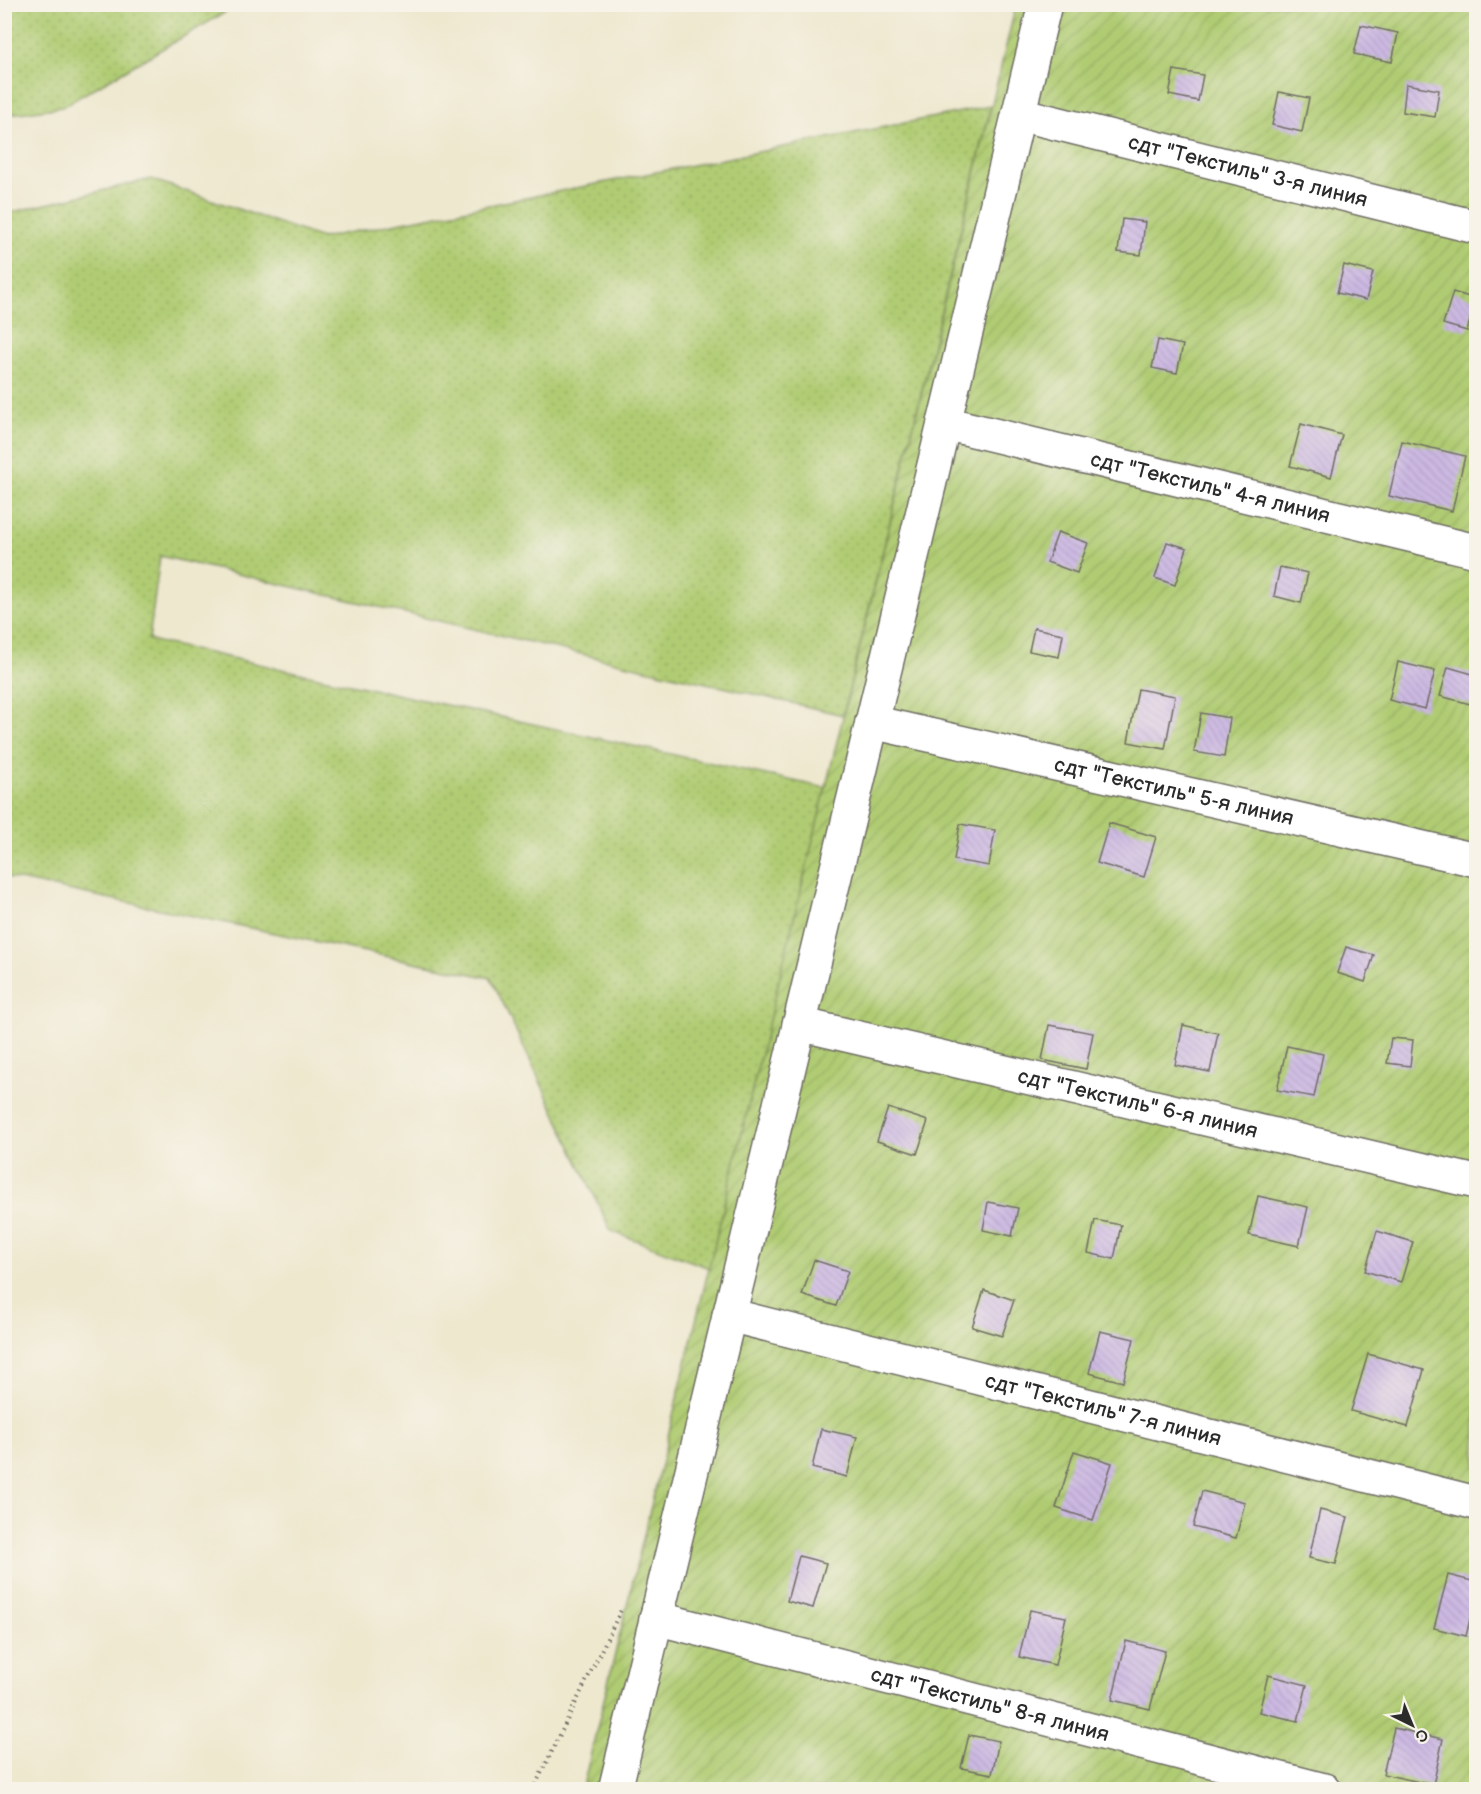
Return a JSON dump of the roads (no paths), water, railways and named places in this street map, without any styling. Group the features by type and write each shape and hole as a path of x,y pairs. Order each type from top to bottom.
{"lane":[{"path":"615,1790 1045,4"},
{"name":"сдт \"Текстиль\" 3-я линия","path":"1019,114 1476,227"},
{"name":"сдт \"Текстиль\" 4-я линия","path":"944,423 1476,551"},
{"name":"сдт \"Текстиль\" 5-я линия","path":"872,722 1476,860"},
{"name":"сдт \"Текстиль\" 6-я линия","path":"799,1024 1476,1182"},
{"name":"сдт \"Текстиль\" 7-я линия","path":"729,1315 1476,1503"},
{"name":"сдт \"Текстиль\" 8-я линия","path":"656,1618 1324,1790"}]}
